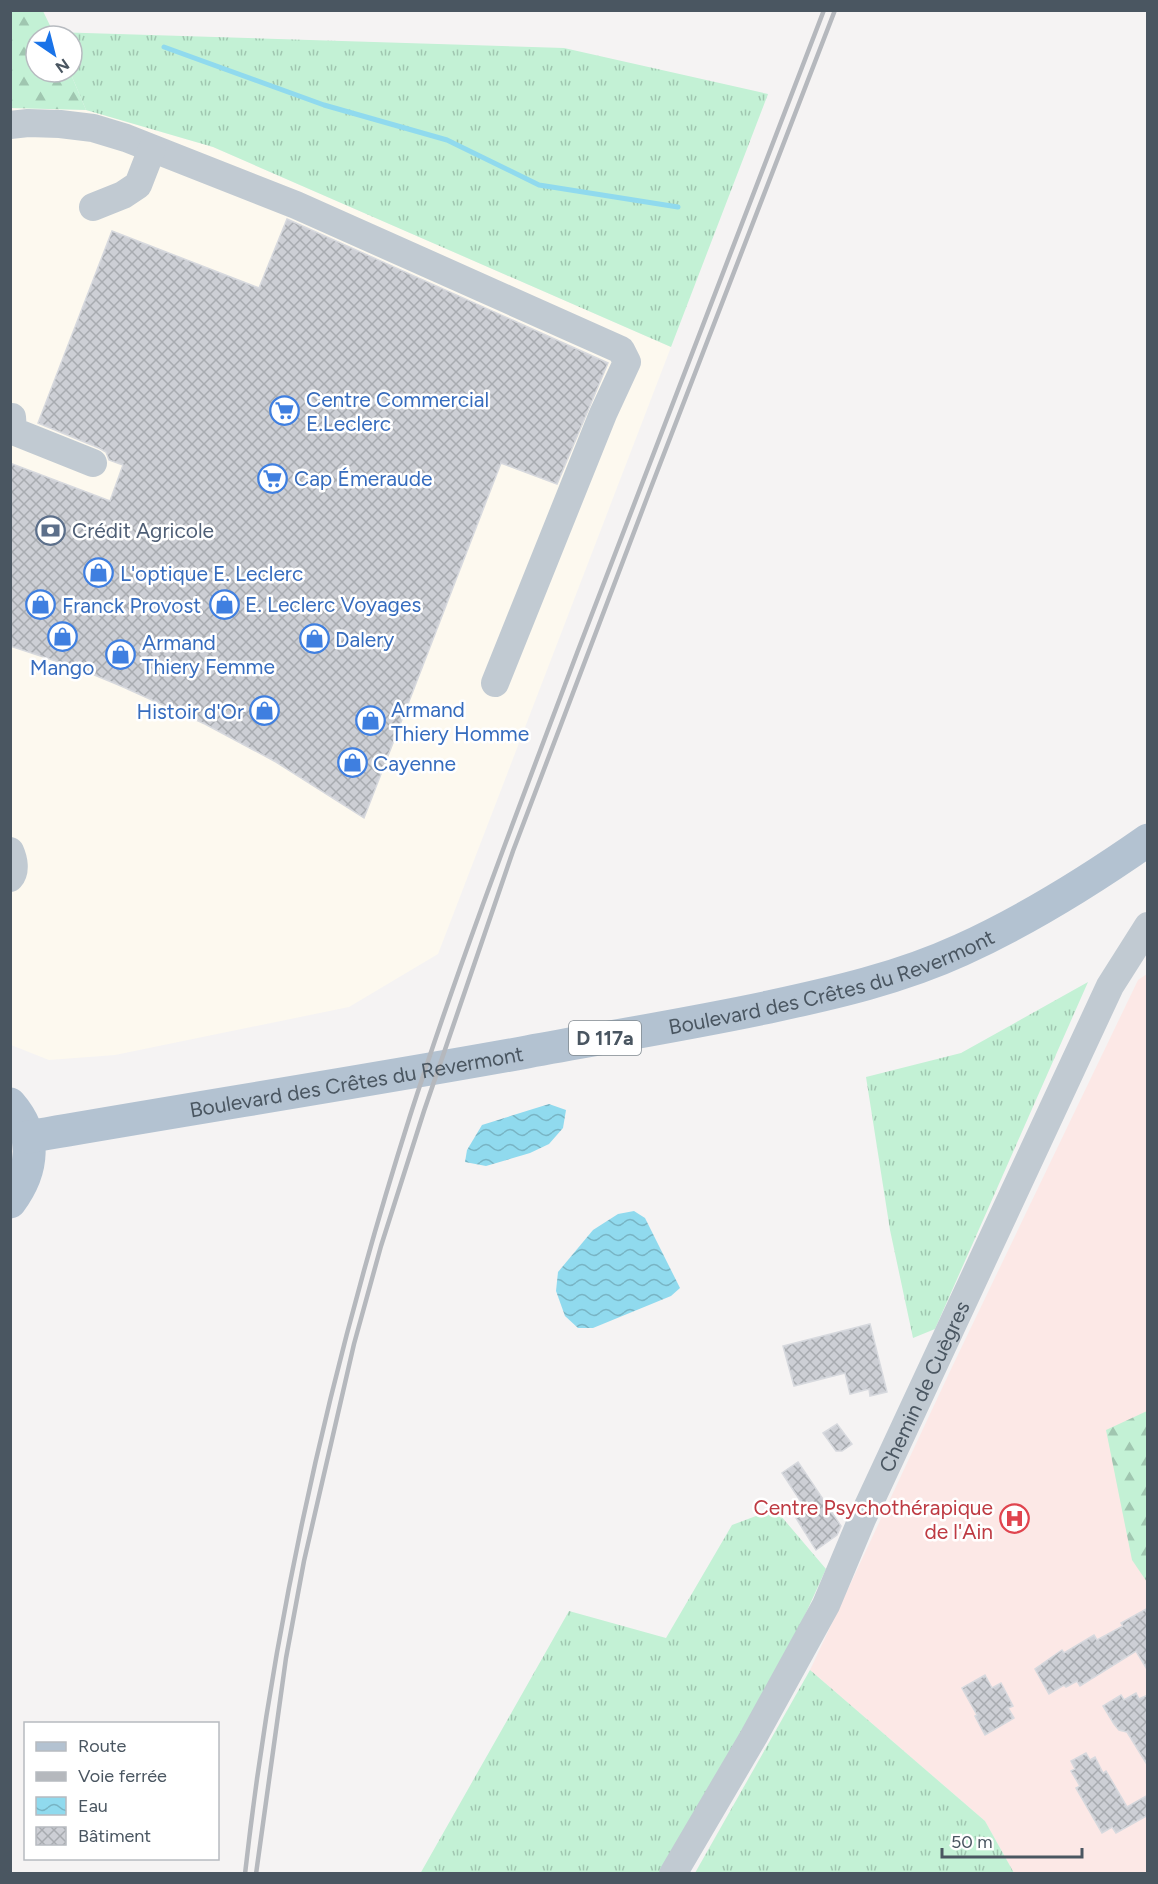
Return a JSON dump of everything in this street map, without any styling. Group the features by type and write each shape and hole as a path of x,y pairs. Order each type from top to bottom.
{"main road":[{"name":"Boulevard des Crêtes du Revermont","path":"28,1137 473,1062 725,1016 835,993 895,975 959,951 1033,914 1102,872 1148,840"},
{"path":"10,1104 19,1114 28,1137 29,1162 21,1187 10,1202"}],"street":[{"path":"10,125 60,124 93,128 152,149 296,205 621,350 627,362 603,414 495,683"},
{"path":"93,207 123,195 138,185 152,149"},
{"path":"12,417 14,431 93,463"},
{"path":"10,851 14,866 13,875 10,878"},
{"name":"Chemin de Cuègres","path":"673,1874 754,1736 826,1605 862,1520 1110,986 1148,926"}],"shaded area":[{"name":"Cap Émeraude","path":"10,108 86,110 213,147 671,347 438,954 349,1007 115,1055 49,1060 11,1045"},
{"name":"Centre Psychothérapique de l'Ain","path":"1147,974 1147,1873 1014,1873 985,1821 810,1670 952,1367 1138,980"}],"green space":[{"path":"11,10 43,11 49,24 24,24 24,84 75,84 86,110 11,108"},
{"path":"84,33 564,48 768,94 671,347 213,147 86,110 75,84 84,84"},
{"path":"1088,982 935,1329 913,1338 890,1230 866,1077 961,1053"},
{"path":"1147,1411 1147,1582 1132,1560 1106,1430"},
{"path":"775,1509 826,1569 795,1637 662,1873 420,1874 569,1611 666,1638 732,1525"},
{"path":"810,1670 985,1821 1014,1873 695,1873"}],"water":[{"path":"549,1104 566,1110 563,1128 549,1144 530,1153 486,1166 465,1162 467,1150 482,1125"},
{"path":"634,1211 645,1218 680,1288 671,1296 593,1328 578,1328 565,1316 556,1291 558,1272 593,1230 618,1214"}],"building":[{"path":"287,219 608,363 557,484 501,463 364,818 276,762 205,724 80,669 10,646 10,463 110,501 123,465 109,460 106,452 99,448 38,423 112,231 259,288"},
{"path":"870,1324 887,1392 870,1396 869,1389 850,1394 845,1373 794,1386 783,1346"},
{"path":"837,1424 852,1444 842,1451 836,1451 823,1433"},
{"path":"798,1462 841,1526 837,1535 816,1550 796,1518 807,1511 782,1473"},
{"path":"1148,1608 1148,1671 1136,1651 1080,1686 1077,1681 1066,1687 1064,1685 1049,1694 1035,1669 1062,1650 1064,1653 1094,1635 1097,1640 1123,1626 1121,1623"},
{"path":"985,1675 992,1688 1001,1683 1013,1706 1008,1708 1014,1718 985,1735 962,1688"},
{"path":"1136,1693 1139,1699 1148,1695 1148,1766 1127,1732 1119,1730 1103,1706 1121,1695 1124,1700"},
{"path":"1086,1753 1090,1760 1095,1757 1103,1773 1106,1771 1127,1807 1148,1795 1148,1815 1116,1833 1112,1827 1102,1833 1076,1788 1080,1786 1071,1771 1075,1769 1071,1761"}],"waterway":[{"path":"164,47 324,105 447,140 539,185 678,207"}],"railway":[{"path":"245,1874 272,1681 309,1490 355,1302 410,1116 512,826 824,10"},
{"path":"256,1874 286,1658 304,1561 354,1344 381,1246 424,1111 513,851 835,10"}],"place":[{"name":"Centre Commercial E.Leclerc","path":"285,411"},
{"name":"Cap Émeraude","path":"273,478"},
{"name":"Crédit Agricole","path":"51,530"},
{"name":"L'optique E. Leclerc","path":"99,573"},
{"name":"E. Leclerc Voyages","path":"224,604"},
{"name":"Franck Provost","path":"41,605"},
{"name":"Mango","path":"62,636"},
{"name":"Dalery","path":"314,639"},
{"name":"Armand Thiery Femme","path":"121,654"},
{"name":"Histoir d'Or","path":"265,711"},
{"name":"Armand Thiery Homme","path":"370,721"},
{"name":"Cayenne","path":"352,763"},
{"name":"Centre Psychothérapique de l'Ain","path":"1014,1519"}]}
